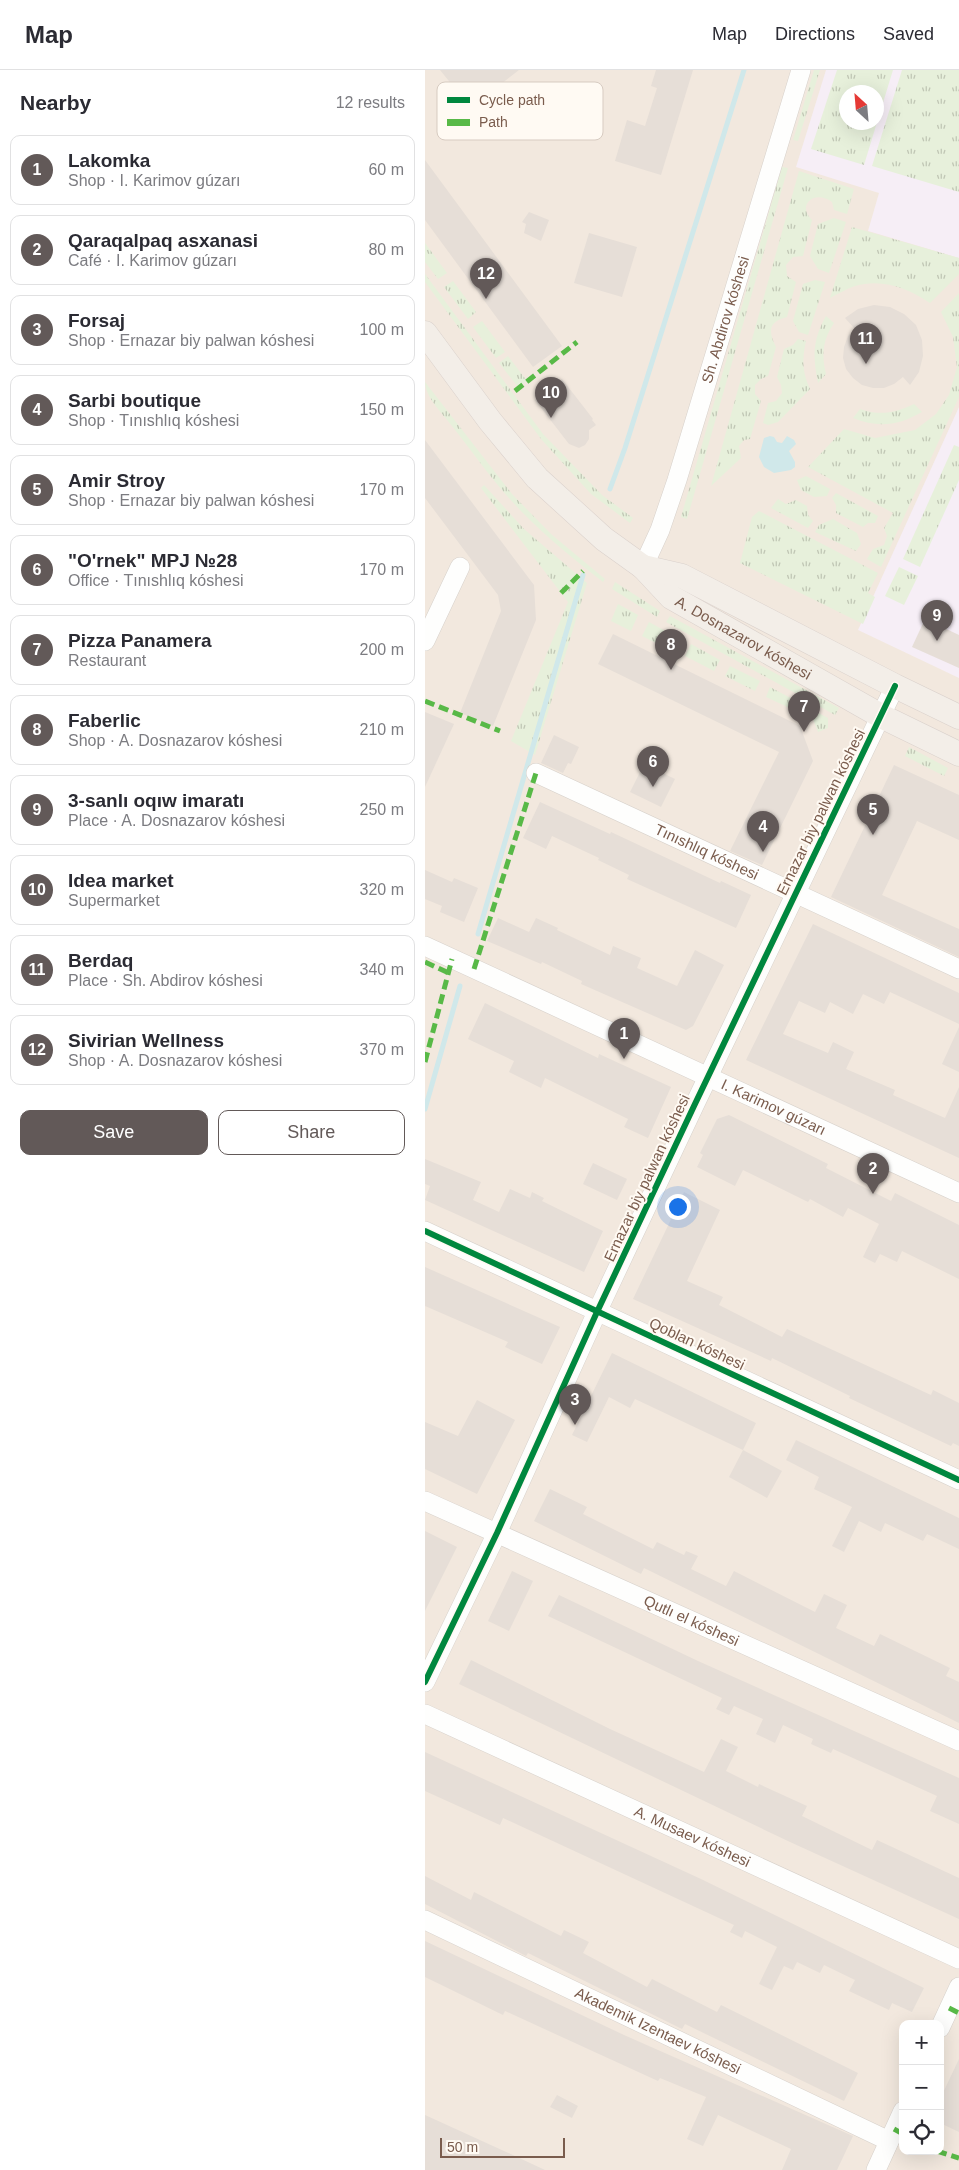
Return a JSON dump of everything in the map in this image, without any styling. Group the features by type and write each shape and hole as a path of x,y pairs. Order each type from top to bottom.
{"main road":[{"name":"A. Dosnazarov kóshesi","path":"425,333 490,421 537,478 604,539 643,567 671,597 881,716 959,754"},
{"name":"A. Dosnazarov kóshesi","path":"643,567 682,576 959,717"}],"street":[{"name":"Sh. Abdirov kóshesi","path":"643,567 660,530 677,480 801,70"},
{"path":"425,641 460,568"},
{"name":"Ernazar biy palwan kóshesi","path":"425,1682 497,1533 597,1312 895,686"},
{"name":"Tınıshlıq kóshesi","path":"536,773 795,895 959,969"},
{"name":"I. Karimov gúzarı","path":"425,946 959,1192"},
{"name":"Qoblan kóshesi","path":"425,1231 959,1480"},
{"name":"Qutlı el kóshesi","path":"425,1501 959,1741"},
{"name":"A. Musaev kóshesi","path":"425,1714 959,1959"},
{"name":"Akademik Izentaev kóshesi","path":"425,1920 889,2141"},
{"path":"944,2023 954,2011 959,1987"},
{"path":"876,2170 899,2120"}],"shaded area":[{"path":"425,70 959,70 959,2170 425,2170"},
{"path":"826,70 959,70 959,258 868,231 879,193 796,167"},
{"path":"959,407 959,678 858,630"}],"green space":[{"path":"814,70 820,70 798,141 793,140"},
{"path":"837,70 893,70 884,99 884,85 839,85 839,130 875,130 864,165 811,149"},
{"path":"902,70 959,70 959,192 872,166"},
{"path":"782,167 788,168 687,519 681,517"},
{"path":"799,171 854,189 847,214 834,210 832,202 826,198 814,198 807,204 806,209 812,220 803,256 793,257 786,265 787,276 796,282 787,317 773,324 771,328 776,347 768,376 761,379 755,385 755,394 761,401 750,439 744,440 739,446 741,458 711,486"},
{"path":"834,218 846,222 829,273 818,269 810,256 818,224"},
{"path":"852,227 959,258 959,274 930,303 904,289 875,283 855,286 830,298"},
{"path":"425,243 447,273 438,279 425,262"},
{"path":"425,274 543,434 602,495 633,518 630,523 591,494 541,439 425,282"},
{"path":"815,280 825,282 808,335 799,332 793,321 803,284"},
{"path":"453,281 476,312 468,319 444,287"},
{"path":"959,293 959,397 881,567 867,559 873,549 884,545 887,536 884,528 893,513 808,467 844,429 875,438 915,430 936,414 949,395 957,367 953,337 941,312"},
{"path":"826,316 834,323 827,335 824,347 826,374 818,383 815,349 818,333"},
{"path":"482,321 505,352 496,358 473,327"},
{"path":"798,339 806,341 803,365 810,389 778,422 768,425 763,423 768,403 776,401 782,393 777,377 784,349 793,345"},
{"path":"508,356 527,381 518,387 499,363"},
{"path":"425,382 512,494 551,534 605,579 603,582 551,540 512,502 435,405 428,394"},
{"path":"914,404 922,412 896,423 879,424 853,418 860,409 881,413 900,410"},
{"path":"954,445 959,447 959,480 920,567 903,559"},
{"path":"806,476 830,489 827,496 814,497 801,490 797,480"},
{"path":"484,485 524,529 587,583 535,755 511,741 568,602 481,488"},
{"path":"836,493 878,516 875,523 868,523 863,527 836,513 836,505 832,498"},
{"path":"778,499 786,504 796,500 807,506 808,515 813,521 808,528 771,508"},
{"path":"759,511 878,573 868,593 875,597 863,624 740,563 752,517"},
{"path":"833,519 857,533 861,544 856,551 815,532 819,525"},
{"path":"899,567 918,576 904,605 885,596"},
{"path":"615,582 660,611 657,617 612,589"},
{"path":"618,604 638,615 631,631 611,621"},
{"path":"670,616 839,708 835,715 666,622"},
{"path":"649,622 678,638 672,651 642,636"},
{"path":"691,644 720,660 714,671 685,656"},
{"path":"730,666 760,681 755,691 725,676"},
{"path":"770,687 828,718 828,728 818,732 813,719 766,697"},
{"path":"909,747 948,768 944,776 905,756"}],"water":[{"path":"787,436 794,440 796,444 789,451 795,462 795,467 791,470 774,473 764,467 759,457 764,438 774,437 777,442 782,443"}],"building":[{"path":"440,70 519,70 504,82 450,82"},
{"path":"656,70 693,70 661,175 615,161 627,120 645,126 657,88 651,86"},
{"path":"425,160 562,346 533,367 425,220"},
{"path":"529,212 549,220 541,241 524,233 526,224 522,222"},
{"path":"589,233 637,247 622,297 574,283"},
{"path":"874,305 890,307 904,314 916,325 922,340 923,356 919,372 910,385 903,377 894,384 884,388 873,388 862,385 846,369 843,358 844,347 848,336 855,329 845,318 858,309"},
{"path":"562,379 596,425 589,430 589,439 585,445 579,448 569,444 535,400"},
{"path":"425,440 534,585 536,620 493,726 460,713 501,611 498,595 425,498"},
{"path":"925,619 959,635 959,668 912,647"},
{"path":"613,634 800,726 813,761 762,865 730,851 779,752 598,664"},
{"path":"425,712 454,724 425,787"},
{"path":"554,735 579,747 571,764 568,763 563,773 541,763"},
{"path":"644,764 675,779 661,807 630,792"},
{"path":"894,765 959,795 959,840 917,821 882,895 959,929 959,957 831,897"},
{"path":"540,802 610,834 611,832 720,883 721,881 751,895 736,928 627,879 629,875 598,860 599,858 552,836 546,849 523,838"},
{"path":"425,870 452,882 454,878 478,888 464,922 440,912 442,906 425,899"},
{"path":"498,918 529,932 536,918 610,955 613,946 641,958 637,968 677,986 695,950 724,965 693,1026 686,1030 581,984 582,981 542,962 541,964 487,941"},
{"path":"813,924 959,993 959,1024 890,992 884,1004 863,994 853,1014 830,1002 825,1013 799,1001 783,1034 828,1053 833,1042 854,1052 846,1069 895,1090 893,1095 945,1118 959,1087 959,1158 746,1060"},
{"path":"485,1003 598,1058 599,1054 671,1087 648,1138 624,1127 628,1119 545,1078 541,1088 509,1072 514,1061 468,1039"},
{"path":"959,1027 959,1072 942,1064"},
{"path":"729,1115 828,1164 826,1168 891,1201 895,1193 959,1225 959,1279 902,1251 897,1262 880,1254 875,1263 863,1257 879,1224 848,1208 843,1217 810,1199 808,1202 743,1170 735,1186 697,1167 703,1155 700,1153 717,1119"},
{"path":"425,1159 481,1182 473,1200 499,1212 510,1189 530,1198 532,1192 544,1198 542,1201 603,1231 584,1272 425,1200 430,1186 425,1184"},
{"path":"593,1163 627,1179 617,1200 583,1184"},
{"path":"684,1192 720,1210 687,1281 723,1297 719,1305 782,1337 787,1329 931,1395 933,1390 959,1403 959,1446 953,1443 951,1446 849,1398 850,1396 772,1358 771,1361 633,1299"},
{"path":"425,1267 560,1327 542,1364 505,1347 508,1342 425,1306"},
{"path":"612,1353 756,1423 743,1450 635,1399 630,1408 609,1397 587,1442 572,1435"},
{"path":"477,1400 515,1420 477,1494 425,1469 425,1422 458,1436"},
{"path":"796,1440 959,1518 959,1549 927,1534 923,1541 885,1523 881,1532 859,1521 844,1552 832,1546 852,1507 814,1489 819,1477 786,1460"},
{"path":"743,1450 782,1471 767,1498 729,1477"},
{"path":"550,1489 587,1507 583,1514 653,1549 657,1542 684,1555 686,1551 698,1556 691,1569 726,1586 734,1571 815,1612 824,1594 847,1605 836,1628 874,1646 880,1634 950,1668 946,1676 959,1682 959,1723 644,1568 641,1574 534,1521"},
{"path":"425,1531 457,1547 425,1611"},
{"path":"512,1571 533,1581 509,1631 488,1621"},
{"path":"559,1595 698,1661 959,1778 959,1824 930,1811 937,1796 833,1749 831,1753 811,1744 813,1739 783,1725 775,1743 756,1734 763,1719 734,1706 729,1715 716,1709 722,1698 548,1616"},
{"path":"471,1660 610,1729 704,1772 721,1739 738,1747 726,1771 758,1787 759,1784 807,1806 802,1816 872,1850 877,1840 959,1878 959,1919 790,1842 459,1684"},
{"path":"425,1752 701,1879 924,1988 912,2012 892,2003 889,2010 849,1991 855,1980 824,1965 820,1973 797,1962 793,1970 784,1966 772,1990 759,1984 777,1947 745,1931 742,1938 730,1932 734,1925 503,1818 500,1825 425,1791"},
{"path":"425,1876 471,1900 474,1892 561,1936 564,1930 589,1942 583,1953 647,1987 652,1979 717,2012 721,2005 858,2073 844,2101 685,2024 682,2029 528,1953 526,1956 425,1904"},
{"path":"425,1941 624,2035 853,2136 837,2170 782,2170 791,2149 718,2115 703,2146 687,2139 706,2097 660,2078 658,2081 505,2011 503,2015 425,1977"},
{"path":"959,2059 959,2132 944,2125 944,2091"},
{"path":"557,2095 578,2106 572,2118 550,2107"},
{"path":"425,2115 504,2151 545,2170 425,2170"}],"waterway":[{"path":"610,489 625,448 744,70"},
{"path":"478,934 583,575"},
{"path":"425,1109 460,986"}],"marked path":[{"path":"515,391 577,342"},
{"path":"561,593 583,571"},
{"path":"425,701 500,731"},
{"path":"474,969 536,773"},
{"path":"425,1062 452,959"},
{"path":"425,962 449,973"},
{"path":"949,2008 959,2013"},
{"path":"894,2129 899,2132"},
{"path":"944,2153 959,2158"}],"cycle path":[{"path":"425,1682 497,1533 597,1312 694,1106 895,686"},
{"path":"425,1231 959,1480"}],"place":[{"name":"Sivirian Wellness","path":"486,299"},
{"name":"Berdaq","path":"866,364"},
{"name":"Idea market","path":"551,418"},
{"name":"3-sanlı oqıw imaratı","path":"937,641"},
{"name":"Faberlic","path":"671,670"},
{"name":"Pizza Panamera","path":"804,732"},
{"name":"\"O'rnek\" MPJ №28","path":"653,787"},
{"name":"Amir Stroy","path":"873,835"},
{"name":"Sarbi boutique","path":"763,852"},
{"name":"Lakomka","path":"624,1059"},
{"name":"Qaraqalpaq asxanasi","path":"873,1194"},
{"name":"Forsaj","path":"575,1425"}]}
